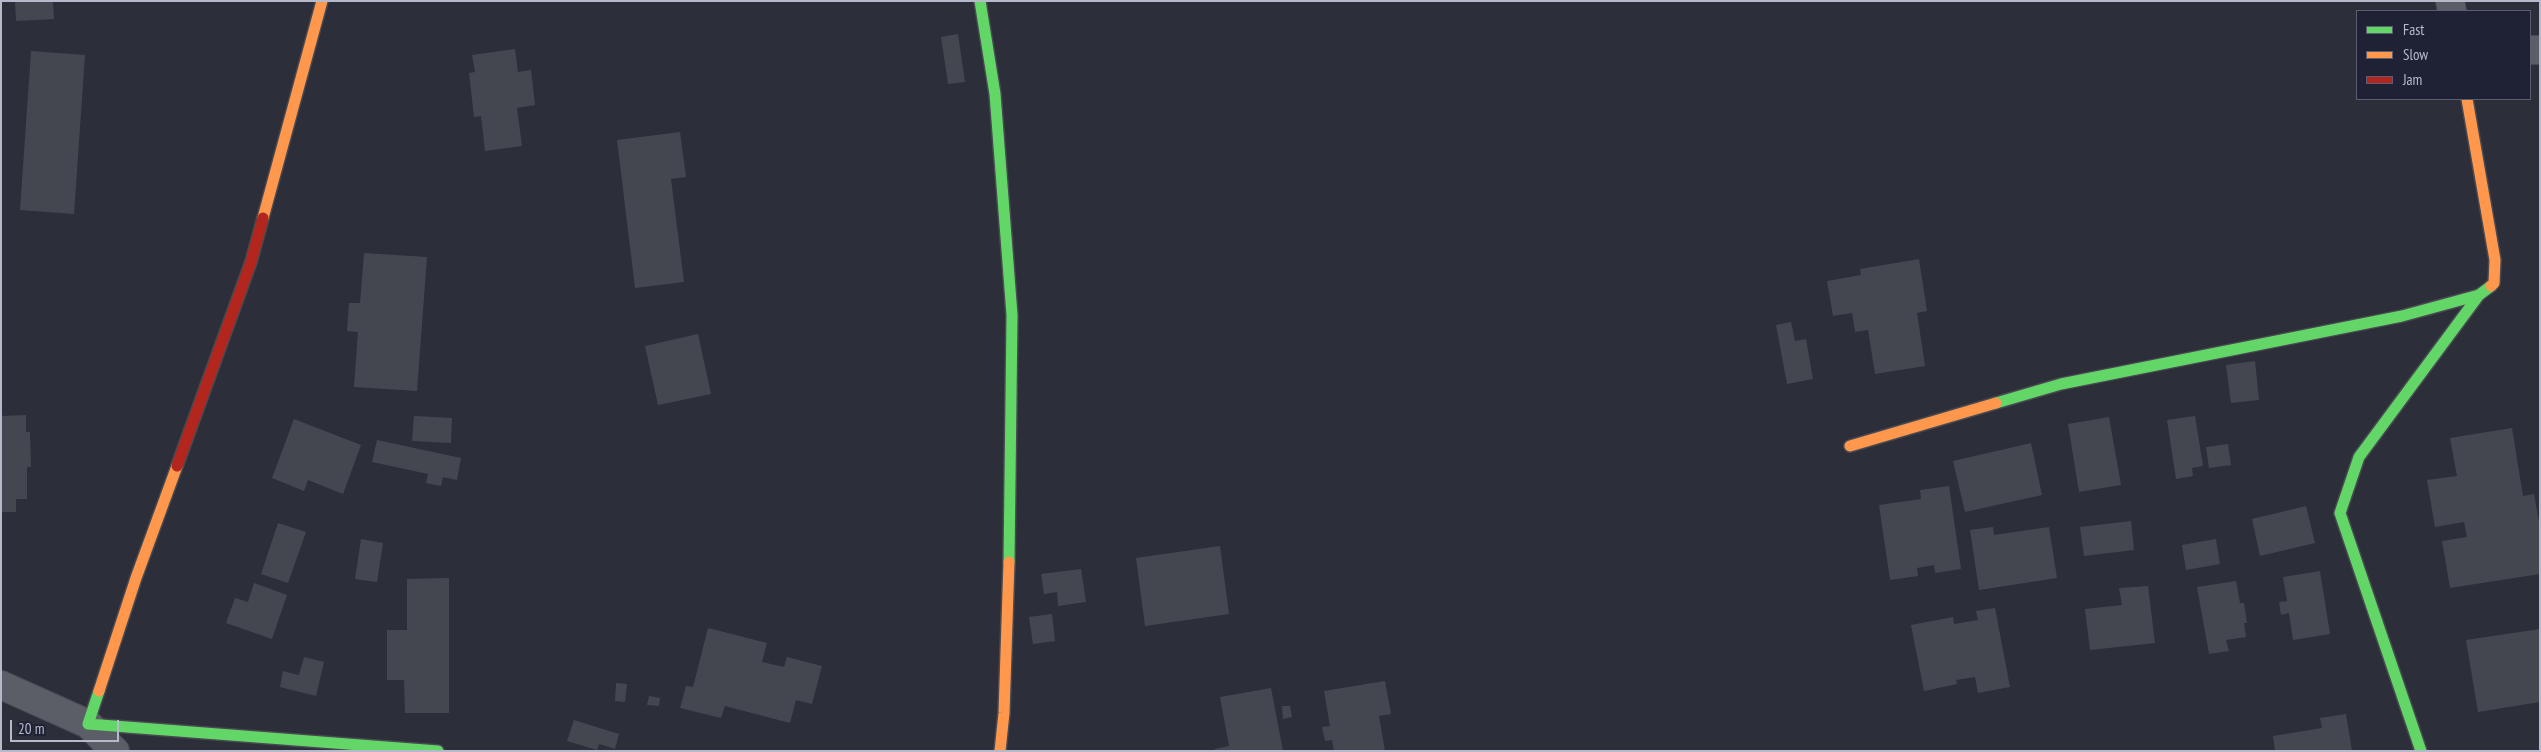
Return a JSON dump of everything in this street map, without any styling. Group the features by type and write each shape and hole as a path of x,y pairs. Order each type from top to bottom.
{"street":[{"path":"88,724 136,578 251,262 322,1"},
{"path":"980,1 995,94 1012,315 1010,529 1004,713 1000,751"},
{"path":"2421,751 2340,514 2359,457 2479,295 2494,283 2495,260 2467,100"},
{"path":"1850,446 2060,384 2402,316 2479,295"},
{"path":"1,684 88,724 438,751"},
{"path":"88,724 115,751"}],"building":[{"path":"15,1 53,1 54,19 16,21"},
{"path":"958,34 965,82 948,84 941,37"},
{"path":"515,49 518,72 531,70 535,105 517,108 522,146 485,151 481,116 474,117 469,73 475,72 472,55"},
{"path":"31,51 85,55 74,214 20,210"},
{"path":"680,132 686,177 671,179 684,282 635,288 617,140"},
{"path":"364,253 427,257 417,391 354,387 358,332 347,331 349,303 360,303"},
{"path":"1919,259 1927,311 1917,313 1925,366 1875,374 1868,330 1855,332 1852,313 1833,316 1827,281 1861,275 1860,269"},
{"path":"1791,322 1795,341 1806,339 1813,379 1787,384 1776,325"},
{"path":"698,334 711,394 658,405 645,346"},
{"path":"2255,361 2259,400 2231,403 2226,365"},
{"path":"26,415 26,432 30,432 31,467 27,467 27,499 16,499 16,512 1,512 1,416"},
{"path":"414,416 452,418 451,443 412,441"},
{"path":"2195,416 2203,466 2192,468 2193,476 2176,479 2167,420"},
{"path":"2109,417 2121,485 2079,492 2068,424"},
{"path":"294,419 361,445 343,494 308,480 304,491 272,478"},
{"path":"2512,428 2523,496 2534,494 2540,528 2540,574 2450,588 2442,541 2467,537 2464,522 2435,527 2427,480 2457,476 2450,438"},
{"path":"377,440 461,458 457,480 443,477 441,486 426,483 428,474 372,462"},
{"path":"2031,443 2042,495 1965,512 1953,461"},
{"path":"2228,444 2231,465 2209,468 2206,447"},
{"path":"1949,486 1961,569 1935,573 1934,565 1917,568 1918,576 1890,580 1879,505 1921,499 1920,490"},
{"path":"2306,506 2315,543 2260,556 2252,519"},
{"path":"2131,521 2134,550 2084,556 2080,527"},
{"path":"278,523 306,532 288,583 261,574"},
{"path":"1993,527 1994,535 2049,527 2057,578 1979,590 1970,530"},
{"path":"361,539 383,543 377,582 355,579"},
{"path":"2216,539 2220,564 2186,570 2182,545"},
{"path":"1220,546 1229,614 1145,626 1136,558"},
{"path":"1081,569 1086,602 1058,606 1057,592 1044,594 1041,574"},
{"path":"2320,571 2330,634 2293,640 2289,613 2281,615 2279,602 2287,601 2283,577"},
{"path":"449,578 449,713 405,713 404,680 387,680 387,630 407,630 407,579"},
{"path":"2236,581 2240,603 2244,603 2247,623 2244,623 2246,637 2226,640 2229,651 2209,654 2197,587"},
{"path":"254,583 287,595 272,639 226,623 235,598 248,602"},
{"path":"2148,586 2155,643 2090,650 2085,609 2122,605 2119,588"},
{"path":"1995,608 2010,687 1978,693 1975,677 1956,680 1957,684 1924,691 1911,625 1953,617 1954,624 1978,620 1976,611"},
{"path":"1052,614 1055,641 1033,644 1029,617"},
{"path":"708,628 767,643 762,662 784,667 787,657 822,666 812,704 796,700 790,723 725,706 721,718 680,708 686,686 693,687"},
{"path":"2540,629 2540,702 2478,712 2466,640"},
{"path":"304,657 324,662 316,696 280,687 283,671 299,675"},
{"path":"1385,681 1391,714 1379,716 1385,751 1334,751 1332,740 1325,741 1322,727 1330,726 1324,691"},
{"path":"616,683 627,684 625,702 615,701"},
{"path":"1271,688 1283,751 1215,751 1215,749 1229,746 1220,697"},
{"path":"649,696 660,698 659,706 647,705"},
{"path":"1282,706 1290,706 1292,717 1283,719"},
{"path":"2346,714 2352,751 2275,751 2273,736 2322,728 2320,718"},
{"path":"574,720 619,734 615,749 599,744 597,750 567,741"}],"traffic: fast":[{"path":"980,1 995,94 1012,315 1009,562"},
{"path":"2421,751 2340,513 2359,457 2479,295 2491,286"},
{"path":"1996,403 2061,384 2402,316 2479,295"},
{"path":"99,691 88,724 438,751"}],"traffic: slow":[{"path":"263,218 322,1"},
{"path":"2467,100 2495,260 2494,283 2491,286"},
{"path":"1850,446 1996,403"},
{"path":"99,691 136,578 177,466"},
{"path":"1000,751 1004,713 1009,562"}],"traffic: jam":[{"path":"177,466 251,262 263,218"}]}
